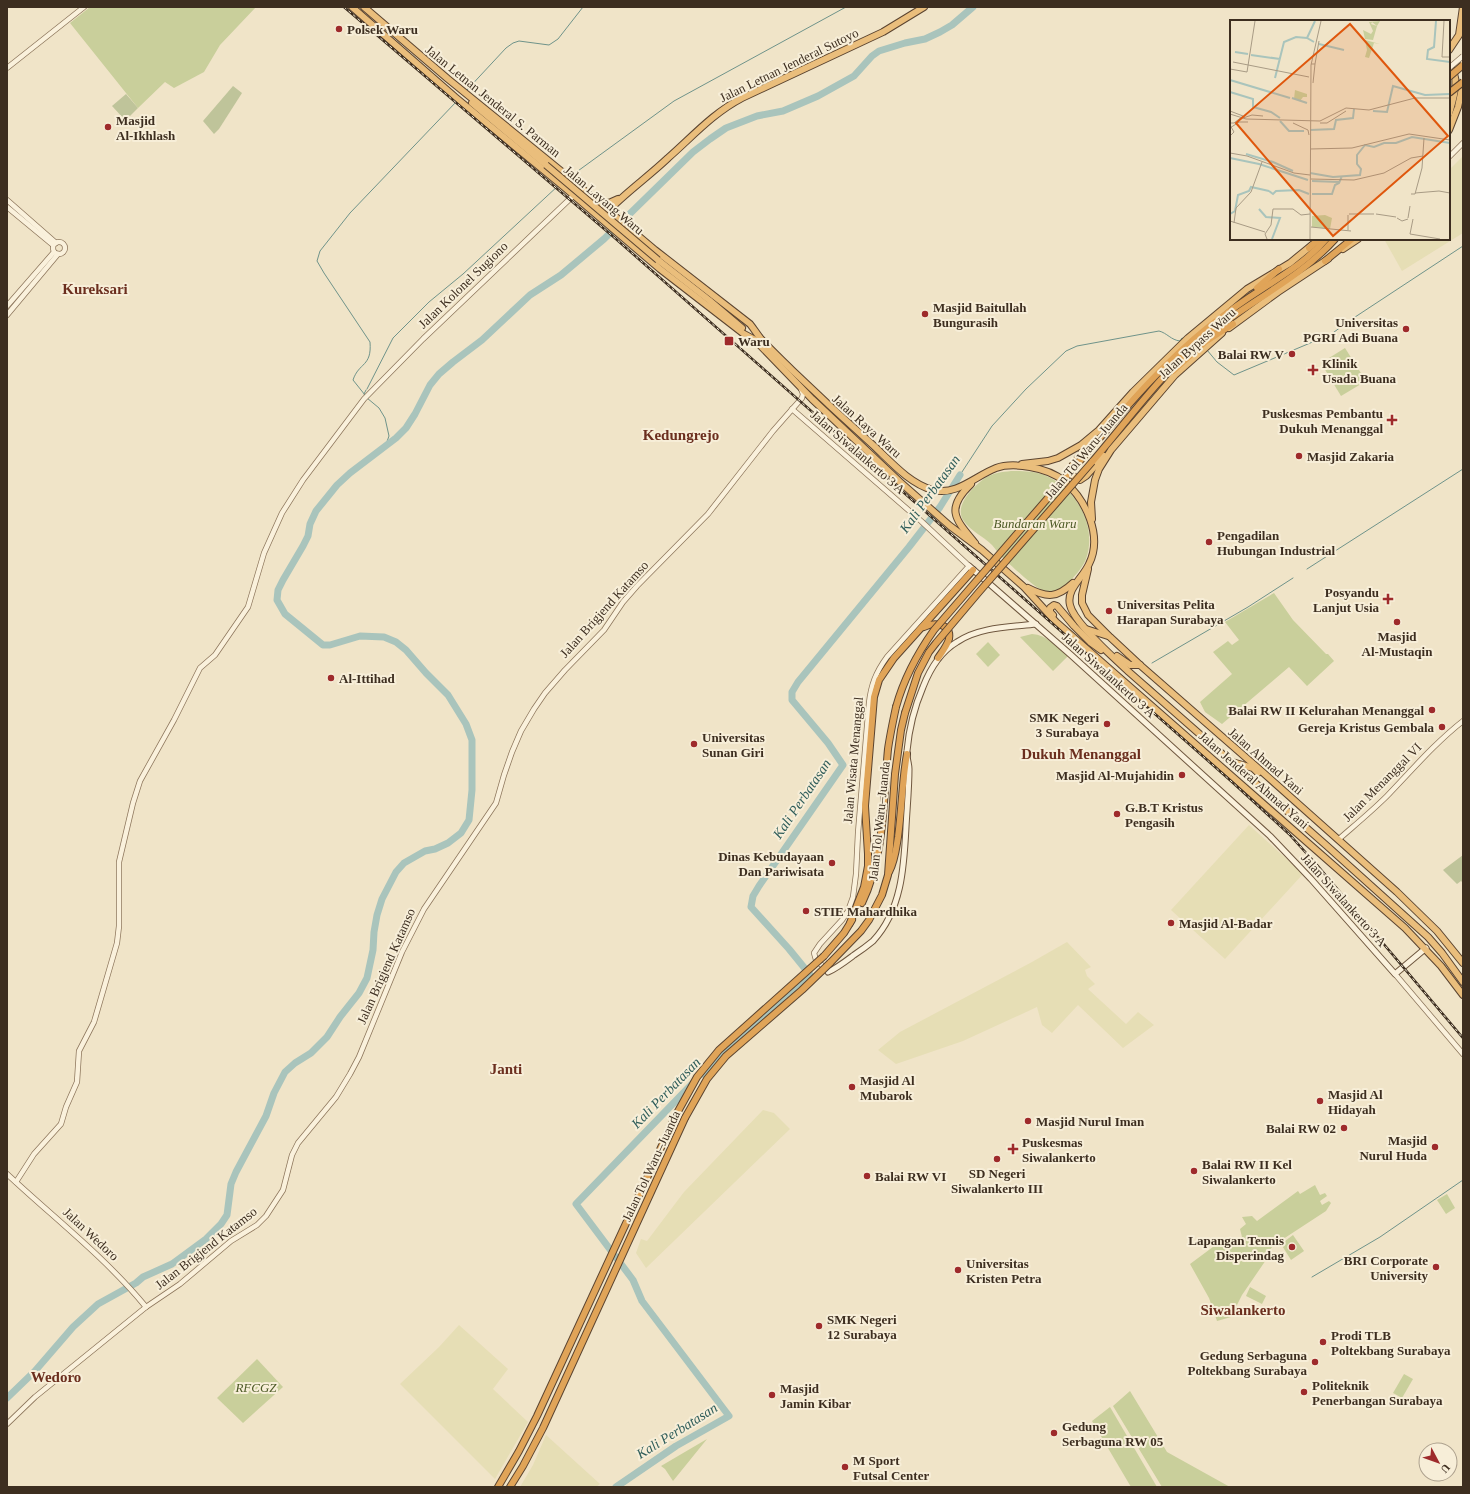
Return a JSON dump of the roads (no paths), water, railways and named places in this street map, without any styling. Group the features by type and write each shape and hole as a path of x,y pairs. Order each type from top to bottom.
{"highway":[{"name":"Jalan Letnan Jenderal S. Parman","path":"352,7 442,84 461,95 566,175 608,211"},
{"name":"Jalan Letnan Jenderal S. Parman","path":"364,7 448,79"},
{"name":"Jalan Letnan Jenderal Sutoyo","path":"601,219 621,198 668,159 712,117 734,102 883,32 924,7"},
{"path":"1450,48 1459,35 1463,7"},
{"path":"1450,76 1463,65"},
{"path":"1450,68 1454,72 1456,79 1450,109"},
{"path":"1450,80 1463,70"},
{"name":"Jalan Layang Waru","path":"448,79 461,95 486,116 658,260 709,300 722,308 758,339"},
{"path":"1450,92 1463,83"},
{"path":"1450,127 1458,106 1463,83"},
{"name":"Jalan Letnan Jenderal S. Parman","path":"461,95 601,219"},
{"path":"597,201 609,202 621,198"},
{"path":"608,225 609,217 616,217 616,209 621,198"},
{"name":"Jalan Raya Waru","path":"608,211 654,250 750,324 758,339 812,399 940,518 982,550 1024,587"},
{"name":"Jalan Raya Waru","path":"601,219 660,270 744,334 758,339 830,408 900,470 917,483 936,491 953,490 998,468 1016,465 1051,472 1062,479 1077,496 1093,526 1094,550 1089,566 1083,574"},
{"name":"Jalan Bypass Waru","path":"1199,341 1247,289 1300,256 1317,240"},
{"name":"Jalan Tol Waru–Juanda","path":"498,1487 537,1416 676,1115 697,1077 719,1050 824,956 840,939 867,892 877,859 881,836 889,747 896,707 909,669 918,653 934,630 1144,389 1199,341 1236,306 1298,266 1325,240"},
{"name":"Jalan Tol Waru–Juanda","path":"1199,341 1236,313 1301,270 1322,253 1334,240"},
{"path":"1325,261 1351,240"},
{"name":"Jalan Bypass Waru","path":"1199,341 1233,324 1356,240"},
{"path":"1236,306 1279,269"},
{"path":"1192,347 1199,341"},
{"name":"Jalan Bypass Waru","path":"1016,465 1048,461 1075,450 1099,430 1133,392 1192,347"},
{"name":"Jalan Bypass Waru","path":"1093,526 1091,513 1093,491 1100,469 1111,450 1171,379 1192,347"},
{"name":"Jalan Tol Waru–Juanda","path":"510,1487 536,1440 686,1118 706,1079 726,1056 802,990 830,963 850,943 869,920 882,894 888,875 895,774 901,730 918,673 929,652 1092,462 1147,395 1192,347"},
{"path":"1099,430 1072,466 1071,474 1077,479 1083,479 1111,450"},
{"path":"981,476 972,482 961,494 955,504 955,510 961,526 982,550"},
{"path":"1093,526 1098,519"},
{"name":"Jalan Ahmad Yani","path":"1089,566 1082,595 1082,603 1088,615 1140,665 1339,839 1431,924 1463,963"},
{"path":"850,923 864,887 868,866 868,842 864,806 876,691 879,680 884,671 971,568"},
{"path":"1024,587 1045,596 1054,595 1068,588 1083,574"},
{"name":"Jalan Jenderal Ahmad Yani","path":"1083,574 1072,590 1069,602 1073,612 1102,647 1229,761 1328,846 1428,937 1442,953 1463,982"},
{"name":"Jalan Jenderal Ahmad Yani","path":"1024,587 1056,622 1417,938 1463,995"},
{"path":"1071,634 1050,612 1052,606 1055,605 1060,607 1068,620 1090,642 1109,654"},
{"path":"919,630 936,623 944,626 948,630 948,640 938,658"},
{"path":"1085,628 1110,637"},
{"path":"1102,647 1130,665 1140,665"},
{"path":"888,875 896,854 907,754"},
{"path":"1229,761 1253,768 1282,793 1288,794"}],"main road":[{"name":"Jalan Siwalankerto 3 A","path":"971,568 1036,624 1270,836 1311,879 1396,974"},
{"path":"828,972 873,940 881,930 896,900 904,854 909,767 907,754 909,729 916,705 928,675 938,658 956,642 971,635 983,631 1036,624"},
{"path":"1396,974 1426,948"}],"street":[{"path":"7,68 84,7"},
{"path":"1450,66 1463,56"},
{"path":"1450,156 1463,143"},
{"name":"Jalan Kolonel Sugiono","path":"16,1182 34,1154 61,1124 66,1106 77,1082 80,1052 94,1022 117,943 119,926 119,862 133,802 140,781 174,720 200,668 215,655 248,607 264,553 277,522 291,498 320,456 364,398 574,195"},
{"path":"7,200 55,244 56,253"},
{"path":"7,207 55,244"},
{"path":"7,315 21,294 56,253 64,252 65,246 62,242 55,244"},
{"path":"7,306 21,294"},
{"path":"801,388 803,392 802,398 812,399"},
{"name":"Jalan Brigjend Katamso","path":"7,1424 35,1397 146,1307 180,1284 231,1241 257,1225 266,1216 283,1190 295,1148 336,1097 359,1057 402,952 424,909 496,803 512,752 523,727 534,709 545,693 565,670 604,630 623,602 637,586 708,514 773,431 802,398"},
{"name":"Jalan Siwalankerto 3 A","path":"792,409 921,521 971,568"},
{"name":"Jalan Wisata Menanggal","path":"828,972 816,960 814,953 820,944 842,920 853,897 869,703 873,682 887,657 971,568"},
{"name":"Jalan Menanggal VI","path":"1339,839 1386,797 1439,741 1463,721"},
{"path":"1396,974 1463,1054"},
{"name":"Jalan Wedoro","path":"7,1174 106,1263 125,1282 146,1307"}],"waterway":[{"path":"466,91 506,48 519,41 549,45 558,39 583,7"},
{"path":"571,176 674,101 846,7"},
{"path":"7,1398 35,1371 73,1327 98,1304 136,1283 143,1277 172,1264 206,1239 221,1224 227,1215 231,1184 236,1172 266,1116 274,1093 285,1072 295,1063 311,1053 327,1037 340,1017 359,993 367,978 373,950 377,915 382,899 396,872 404,863 425,851 435,849 448,843 461,833 469,820 472,790 472,740 466,724 448,695 406,650 396,642 384,637 360,636 330,645 323,645 285,614 277,600 278,590 308,536 310,524 316,511 337,485 350,473 396,438 406,428 430,385 439,374 482,340 530,295 561,275 604,239 693,152 726,128 757,116 783,111 818,96 854,76 872,56 879,51 925,39 940,32 952,25 973,7"},
{"path":"365,395 353,380 358,370 369,356 370,342 317,261 320,251 350,213 457,101"},
{"path":"367,389 393,338 429,302 463,274 559,185"},
{"name":"Kali Perbatasan","path":"1207,350 1217,362 1234,375 1315,341 1326,338 1349,321 1463,246"},
{"name":"Kali Perbatasan","path":"960,475 992,426 1026,389 1066,351 1077,346 1159,331 1180,341 1182,338 1184,339"},
{"path":"364,394 366,390"},
{"path":"367,398 379,408 385,418 389,436 385,447"},
{"path":"1307,569 1463,469"},
{"name":"Kali Perbatasan","path":"702,1074 755,1022 811,976 751,907 753,896 759,886 843,765 828,743 792,700 792,692 798,682 940,507 960,475"},
{"path":"1152,663 1248,607 1293,578"},
{"path":"1147,683 1186,718"},
{"name":"Kali Perbatasan","path":"616,1487 676,1446 729,1416 642,1301 633,1280 576,1204 692,1084"},
{"path":"1312,1277 1380,1237 1463,1180"}],"railway":[{"path":"344,7 616,239 1231,781 1289,834 1463,1038"}],"place":[{"name":"Polsek Waru","path":"339,29"},
{"name":"Masjid Al-Ikhlash","path":"108,127"},
{"name":"Masjid Baitullah Bungurasih","path":"925,314"},
{"name":"Universitas PGRI Adi Buana","path":"1406,329"},
{"name":"Waru","path":"729,341"},
{"name":"Balai RW V","path":"1292,354"},
{"name":"Klinik Usada Buana","path":"1313,370"},
{"name":"Puskesmas Pembantu Dukuh Menanggal","path":"1392,420"},
{"name":"Masjid Zakaria","path":"1299,456"},
{"name":"Pengadilan Hubungan Industrial","path":"1209,542"},
{"name":"Posyandu Lanjut Usia","path":"1388,599"},
{"name":"Universitas Pelita Harapan Surabaya","path":"1109,611"},
{"name":"Masjid Al-Mustaqin","path":"1397,622"},
{"name":"Al-Ittihad","path":"331,678"},
{"name":"Balai RW II Kelurahan Menanggal","path":"1432,710"},
{"name":"SMK Negeri 3 Surabaya","path":"1107,724"},
{"name":"Gereja Kristus Gembala","path":"1442,727"},
{"name":"Universitas Sunan Giri","path":"694,744"},
{"name":"Masjid Al-Mujahidin","path":"1182,775"},
{"name":"G.B.T Kristus Pengasih","path":"1117,814"},
{"name":"Dinas Kebudayaan Dan Pariwisata","path":"832,863"},
{"name":"STIE Mahardhika","path":"806,911"},
{"name":"Masjid Al-Badar","path":"1171,923"},
{"name":"Masjid Al Mubarok","path":"852,1087"},
{"name":"Masjid Al Hidayah","path":"1320,1101"},
{"name":"Masjid Nurul Iman","path":"1028,1121"},
{"name":"Balai RW 02","path":"1344,1128"},
{"name":"Masjid Nurul Huda","path":"1435,1147"},
{"name":"Puskesmas Siwalankerto","path":"1013,1149"},
{"name":"SD Negeri Siwalankerto III","path":"997,1159"},
{"name":"Balai RW II Kel Siwalankerto","path":"1194,1171"},
{"name":"Balai RW VI","path":"867,1176"},
{"name":"Lapangan Tennis Disperindag","path":"1292,1247"},
{"name":"BRI Corporate University","path":"1436,1267"},
{"name":"Universitas Kristen Petra","path":"958,1270"},
{"name":"SMK Negeri 12 Surabaya","path":"819,1326"},
{"name":"Prodi TLB Poltekbang Surabaya","path":"1323,1342"},
{"name":"Gedung Serbaguna Poltekbang Surabaya","path":"1315,1362"},
{"name":"Politeknik Penerbangan Surabaya","path":"1304,1392"},
{"name":"Masjid Jamin Kibar","path":"772,1395"},
{"name":"Gedung Serbaguna RW 05","path":"1054,1433"},
{"name":"M Sport Futsal Center","path":"845,1467"}],"district":[{"name":"Kureksari","path":"95,289"},
{"name":"Kedungrejo","path":"681,435"},
{"name":"Dukuh Menanggal","path":"1081,754"},
{"name":"Janti","path":"506,1069"},
{"name":"Siwalankerto","path":"1243,1310"},
{"name":"Wedoro","path":"56,1377"}],"park label":[{"name":"Bundaran Waru","path":"1035,523"},
{"name":"RFCGZ","path":"256,1387"}]}
